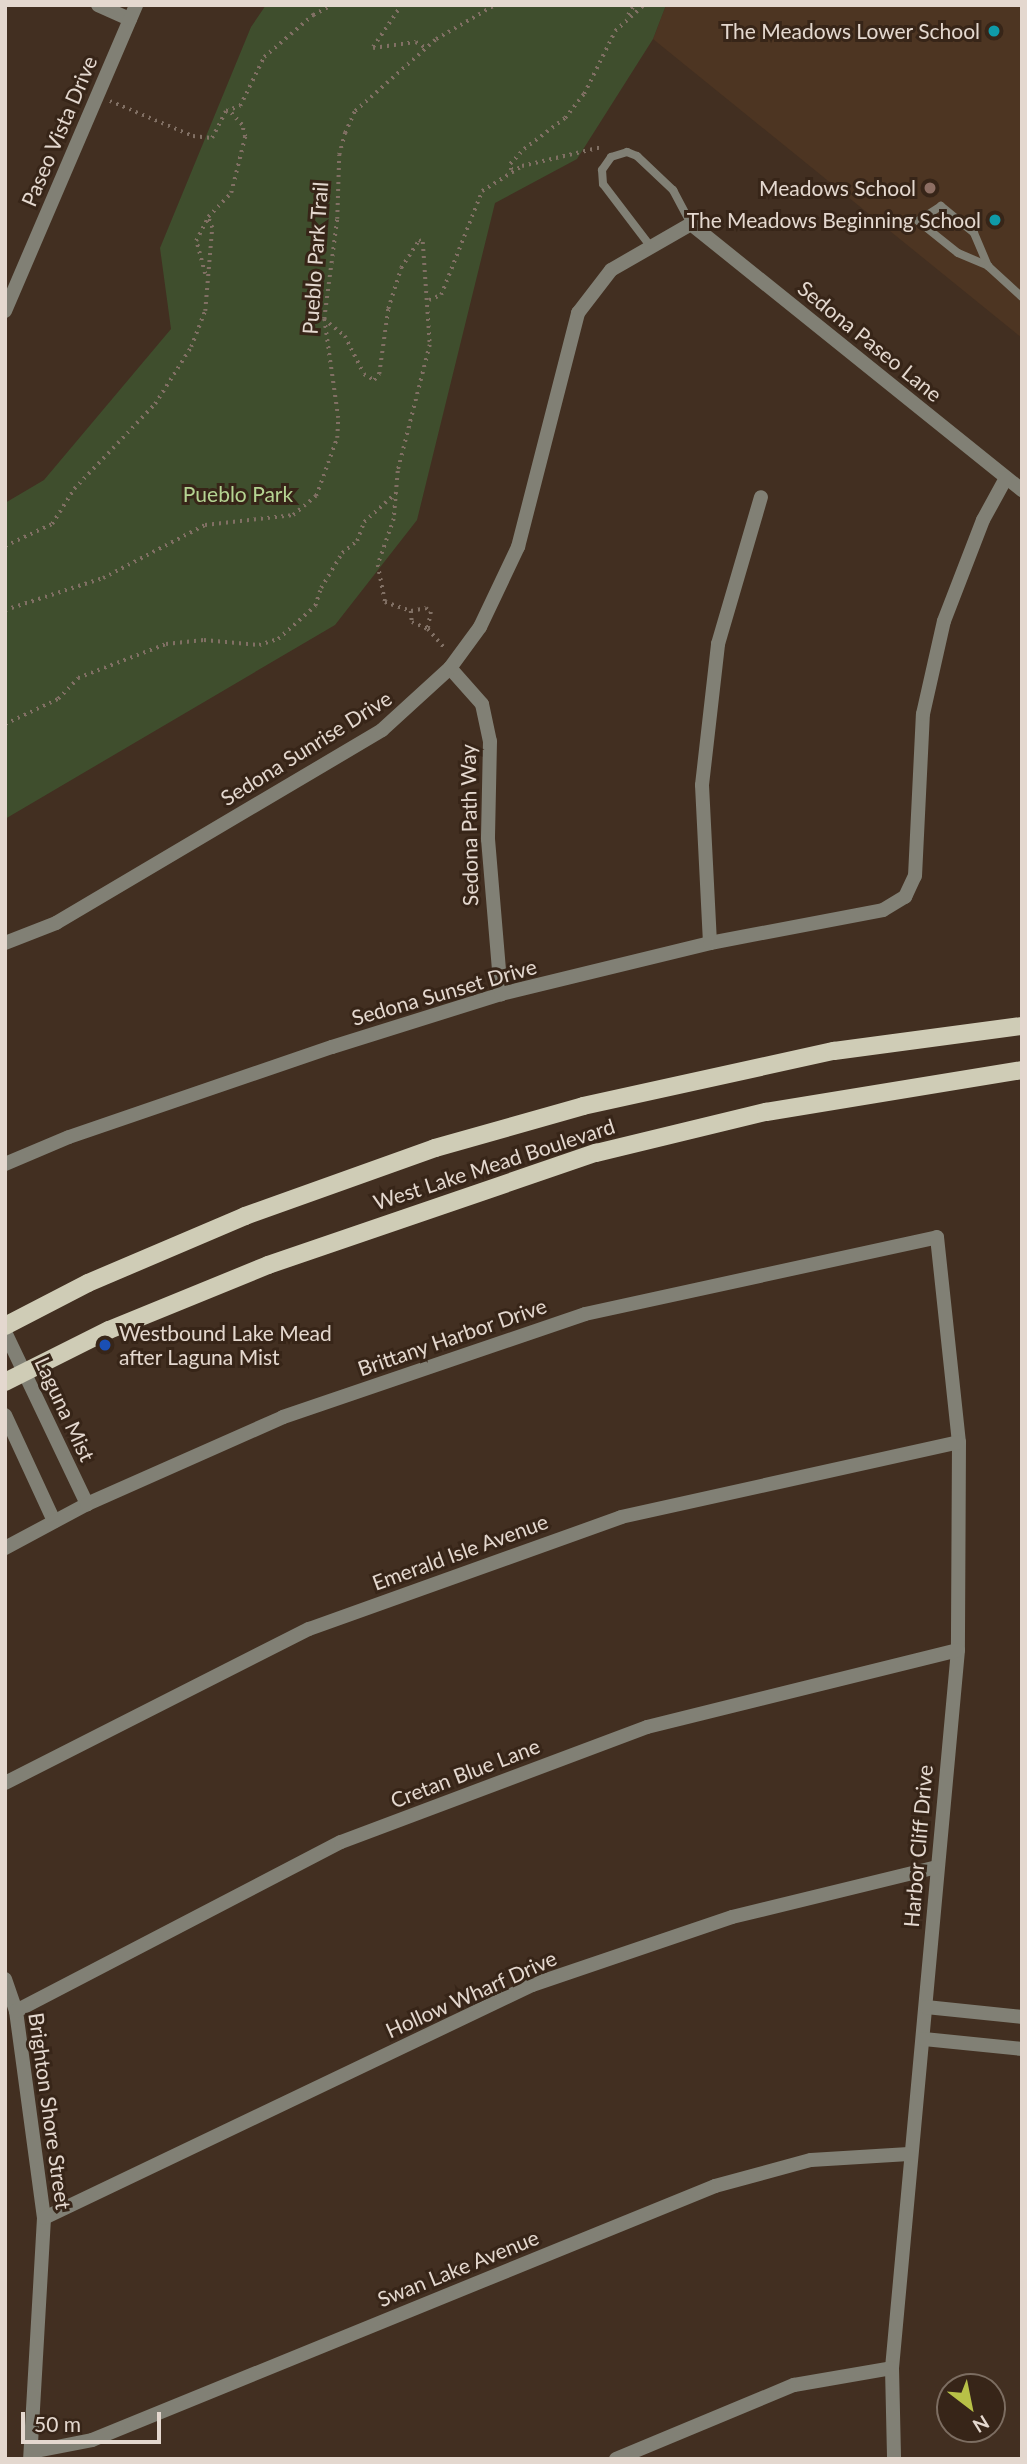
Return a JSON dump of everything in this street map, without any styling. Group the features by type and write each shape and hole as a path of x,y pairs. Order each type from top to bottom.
{"main road":[{"name":"West Lake Mead Boulevard","path":"5,1326 88,1283 245,1216 435,1148 583,1106 834,1051 1022,1026"},
{"name":"West Lake Mead Boulevard","path":"5,1382 24,1371 268,1265 596,1153 766,1112 1022,1070"}],"street":[{"path":"98,5 133,12"},
{"name":"Paseo Vista Drive","path":"5,311 133,12"},
{"name":"Sedona Sunrise Drive","path":"5,943 56,923 382,730 454,663 481,627 518,547 578,313 611,270 691,224"},
{"name":"Sedona Paseo Lane","path":"691,224 1022,490"},
{"name":"Sedona Sunset Drive","path":"5,1164 69,1137 306,1056 501,995 710,943 883,910 905,897 915,876 923,714 944,621 965,563 1006,478"},
{"path":"710,943 702,785 718,644 761,497"},
{"name":"Sedona Path Way","path":"454,663 482,704 491,741 488,839 501,995"},
{"name":"Harbor Cliff Drive","path":"894,2459 892,2368 909,2154 924,2039 958,1650 959,1441 937,1237"},
{"name":"Brittany Harbor Drive","path":"5,1548 87,1504 283,1417 585,1314 937,1237"},
{"name":"Laguna Mist","path":"5,1332 87,1504"},
{"path":"5,1415 54,1521"},
{"name":"Emerald Isle Avenue","path":"5,1783 309,1629 621,1517 959,1441"},
{"name":"Cretan Blue Lane","path":"16,2011 341,1842 647,1727 958,1650"},
{"name":"Hollow Wharf Drive","path":"44,2218 532,1985 732,1917 937,1867"},
{"name":"Brighton Shore Street","path":"5,1979 16,2011 44,2218 30,2455"},
{"path":"926,2007 1022,2017"},
{"path":"924,2039 1022,2049"},
{"name":"Swan Lake Avenue","path":"30,2455 92,2441 715,2186 811,2160 909,2154"},
{"path":"616,2459 793,2385 892,2368"}],"lane":[{"path":"651,247 603,184 602,170 611,157 627,152 637,156 673,190 691,224"},
{"path":"988,266 974,233 941,206 918,220 958,253 988,266 1022,297"}],"path":[{"path":"320,12 321,5"},
{"path":"97,95 205,139 212,138 228,110 240,106 264,57 332,5"},
{"path":"402,5 373,48 416,42 426,48"},
{"name":"Pueblo Park Trail","path":"5,610 103,578 205,525 293,515 303,510 324,482 337,438 338,418 324,319 337,219 339,155 345,133 355,111 426,48 495,5"},
{"path":"511,170 510,164 524,149 565,118 578,102 603,51 634,5"},
{"path":"628,17 644,5"},
{"path":"206,276 196,241 208,217 231,193 242,153 242,125 228,110"},
{"path":"429,300 441,295 482,191 511,170 598,145 611,157"},
{"path":"5,545 52,524 74,489 155,404 191,347 205,310 212,228 208,217"},
{"path":"324,319 345,337 364,374 374,380 381,366 393,290 418,240 425,248 430,345 396,493 394,519 378,565 381,596 391,606 411,611 426,608 431,612 428,629"},
{"path":"5,724 58,699 78,678 166,644 204,640 230,645 269,643 315,606 321,587 342,553 357,541 364,522 396,493"},
{"path":"411,611 412,622 428,629 454,663"}],"shaded area":[{"name":"Meadows School","path":"666,5 1022,5 1022,338 653,39"}],"green space":[{"name":"Pueblo Park","path":"266,5 666,5 653,39 577,159 495,203 417,520 335,625 5,819 5,503 44,480 171,329 160,248 251,27"}],"place":[{"name":"The Meadows Lower School","path":"994,31"},
{"name":"Meadows School","path":"930,188"},
{"name":"The Meadows Beginning School","path":"995,220"},
{"name":"Westbound Lake Mead after Laguna Mist","path":"105,1345"}]}
